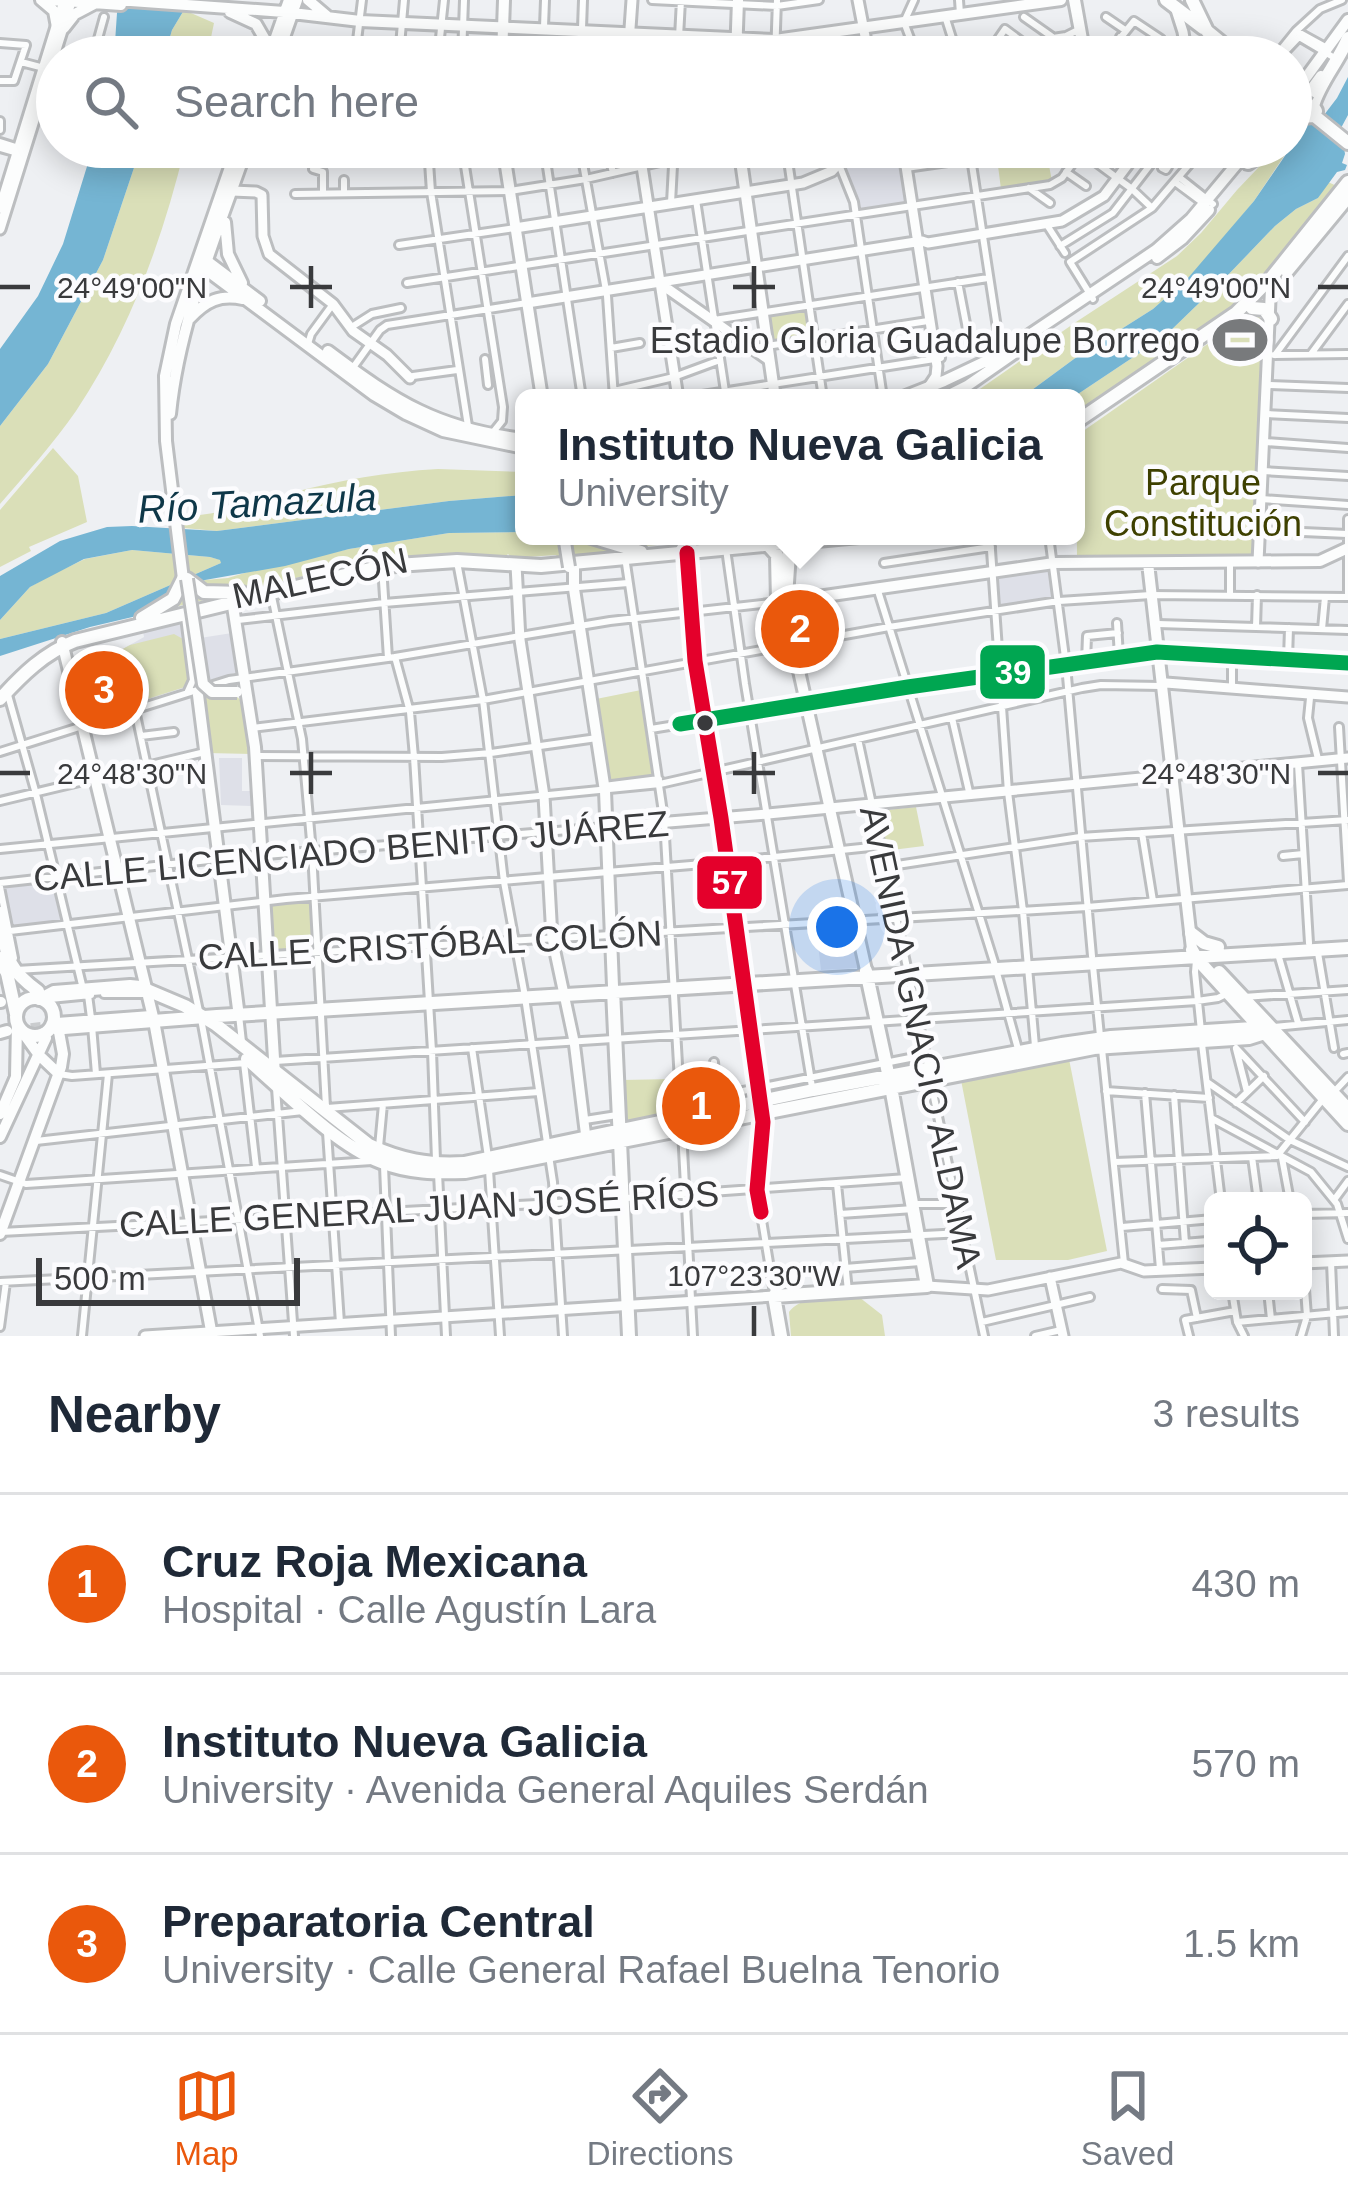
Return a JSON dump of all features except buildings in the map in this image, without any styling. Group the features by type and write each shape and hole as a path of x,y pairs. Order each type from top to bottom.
{"main road":[{"path":"40,0 55,11 61,27 75,14 107,2"},
{"path":"51,0 290,10 330,18 654,36"},
{"path":"228,10 262,0"},
{"path":"308,0 330,18"},
{"path":"503,36 504,0"},
{"path":"805,36 1061,0"},
{"path":"1199,1 1207,32"},
{"path":"1199,1 1222,36"},
{"path":"737,36 738,2"},
{"path":"1170,3 1188,27 1213,36"},
{"path":"228,10 256,24 262,36"},
{"path":"283,36 290,10"},
{"path":"286,31 312,16"},
{"path":"1315,113 1314,99 1348,20"},
{"path":"1312,75 1348,36"},
{"path":"1312,85 1332,55"},
{"path":"1312,111 1348,140"},
{"path":"171,467 170,413 178,360 231,168"},
{"path":"238,1012 205,752 193,693 164,380 176,324 240,168"},
{"path":"507,168 542,389"},
{"path":"741,168 764,351 774,389"},
{"path":"1209,204 1244,168"},
{"path":"956,389 1001,354 1182,239 1244,168"},
{"path":"1085,420 1252,308 1348,182"},
{"path":"1085,420 1272,283 1348,197"},
{"path":"227,207 228,254 247,296"},
{"path":"203,263 393,403 515,443"},
{"path":"188,320 218,298 247,296"},
{"path":"928,388 979,371 1091,296"},
{"path":"1252,308 1264,309 1271,319"},
{"path":"309,339 432,428 507,441 515,434"},
{"path":"539,560 560,556 565,545"},
{"path":"568,545 605,788 629,1336"},
{"path":"606,545 622,553 767,545 777,555 783,603 878,1021 927,1286 774,1296 781,1336"},
{"path":"722,547 727,545"},
{"name":"MALECÓN","path":"2,694 28,662 62,644 144,617 372,562 539,560 738,545"},
{"path":"783,603 793,545"},
{"path":"783,603 1054,563 1320,561 1347,548"},
{"path":"573,573 622,553"},
{"path":"185,579 204,592 232,597 382,566 457,558 541,566 608,560"},
{"path":"1148,562 1195,950 1348,1124"},
{"path":"144,617 176,596 185,579"},
{"path":"185,579 209,684 239,685"},
{"path":"210,1333 148,992 62,644 190,612 248,592"},
{"path":"232,597 239,685 249,710 256,756 271,1010 264,1068"},
{"path":"0,914 12,969"},
{"path":"0,914 12,969 38,991 50,996 125,989 148,992"},
{"path":"0,1114 16,1077 12,969 5,935"},
{"path":"1221,951 1348,945"},
{"path":"70,1023 1313,946"},
{"path":"1173,954 1185,962 1195,950"},
{"path":"1195,950 1217,970 1235,997"},
{"path":"1217,970 1221,951"},
{"path":"12,1026 24,1002 140,987 202,1017 242,1046 307,1111 327,1116"},
{"path":"0,1125 46,1037 50,996"},
{"path":"12,1026 32,1036 50,1026 153,1017"},
{"path":"202,1017 380,1158 437,1168 761,1108 889,1075"},
{"path":"12,1026 34,1054 59,1074"},
{"path":"0,1233 59,1074 59,1032 50,1026"},
{"path":"761,1108 812,1083 889,1075 1035,1049 1268,1029"},
{"path":"1202,1037 1235,1044 1268,1029"},
{"path":"928,1068 1101,1043"},
{"path":"0,1137 34,1054"},
{"path":"1328,1096 1348,1109"},
{"path":"548,1150 586,1138 619,1136"}],"street":[{"path":"357,36 362,0"},
{"path":"401,36 404,0"},
{"path":"440,36 445,0"},
{"path":"463,36 464,0"},
{"path":"544,31 545,0"},
{"path":"582,36 583,0"},
{"path":"629,35 632,0"},
{"path":"652,0 819,0"},
{"path":"855,0 862,36"},
{"path":"909,36 904,22 914,0"},
{"path":"959,0 960,14"},
{"path":"1075,0 1079,36"},
{"path":"1075,0 1083,36"},
{"path":"679,36 681,1"},
{"path":"57,36 68,2"},
{"path":"1293,36 1320,9 1345,2"},
{"path":"775,36 777,3"},
{"path":"945,16 951,36"},
{"path":"99,36 104,17"},
{"path":"1024,17 1051,36"},
{"path":"1106,17 1126,36"},
{"path":"1120,36 1134,21 1156,36"},
{"path":"1188,27 1188,36"},
{"path":"1066,36 1077,30"},
{"path":"1296,31 1304,36"},
{"path":"1312,42 1332,55"},
{"path":"0,44 25,44 13,82 0,81"},
{"path":"1312,44 1332,55"},
{"path":"20,64 36,70"},
{"path":"0,229 36,87"},
{"path":"2,208 36,115"},
{"path":"0,145 19,150"},
{"path":"429,168 468,430"},
{"path":"465,168 499,383 502,421 487,434"},
{"path":"547,168 582,389"},
{"path":"586,168 607,294 614,389"},
{"path":"612,168 613,173"},
{"path":"295,194 510,190 636,168"},
{"path":"641,168 678,389"},
{"path":"671,202 673,168"},
{"path":"789,168 822,389"},
{"path":"399,245 792,184 828,168"},
{"path":"840,168 857,214 883,389"},
{"path":"908,168 938,358 936,376 928,388"},
{"path":"972,168 1001,354"},
{"path":"407,283 1029,188 1055,183 1068,168"},
{"path":"1102,168 1152,208"},
{"path":"352,369 387,325 1047,225 1099,200 1124,168"},
{"path":"1065,254 1113,213 1148,168"},
{"path":"1065,254 1152,208 1186,168"},
{"path":"1167,169 1209,204"},
{"path":"313,170 323,172 323,193"},
{"path":"1066,172 1086,186"},
{"path":"344,180 344,193"},
{"path":"1029,188 1050,202"},
{"path":"232,191 262,195 269,254 333,304 350,328 411,377"},
{"path":"696,198 724,389"},
{"path":"1047,225 1091,296"},
{"path":"1272,355 1348,256"},
{"path":"714,321 988,278"},
{"path":"958,282 968,334"},
{"path":"1258,562 1272,355 1272,283"},
{"path":"661,286 764,351 932,320"},
{"path":"309,339 333,304"},
{"path":"1311,355 1348,304"},
{"path":"350,328 373,314 401,308"},
{"path":"611,348 640,343"},
{"path":"1272,355 1347,354"},
{"path":"474,361 495,358"},
{"path":"751,389 938,358"},
{"path":"938,358 947,370 959,374"},
{"path":"485,359 488,385"},
{"path":"633,389 721,360"},
{"path":"393,403 411,377 457,370"},
{"path":"478,386 499,383"},
{"path":"1268,385 1348,388"},
{"path":"1266,414 1348,418"},
{"path":"1264,442 1348,448"},
{"path":"1263,471 1348,476"},
{"path":"1262,500 1348,505"},
{"path":"252,728 483,700 889,627 1059,602 1151,595 1348,597 1348,518"},
{"path":"1260,530 1347,534"},
{"path":"1051,545 1124,1263"},
{"path":"680,1103 758,1087 812,1083 722,547"},
{"path":"884,563 991,547 1008,792 1035,1049"},
{"path":"622,553 660,782 668,867 693,1336"},
{"path":"145,1336 294,1329 617,1301 774,1296 757,1190 761,1108 695,664 687,553"},
{"path":"929,557 932,581"},
{"path":"457,558 483,700 497,837 556,1203 563,1336"},
{"path":"1320,561 1348,563"},
{"path":"1230,562 1230,595"},
{"path":"516,565 548,832 552,938 574,1041 586,1138"},
{"path":"382,566 391,657 408,709 414,758 446,1336"},
{"path":"236,620 518,593 573,573 628,583"},
{"path":"271,589 304,756 340,1322"},
{"path":"877,589 1019,1052"},
{"path":"1256,627 1257,596"},
{"path":"1322,629 1325,597"},
{"path":"239,685 288,670 692,610 783,603"},
{"path":"0,752 193,693 209,684 203,676 190,612"},
{"path":"190,612 193,693"},
{"path":"1118,623 1119,657"},
{"path":"1154,624 1348,630"},
{"path":"1288,659 1289,628"},
{"path":"1087,662 1087,636 1118,633"},
{"path":"651,729 1157,652 1348,663"},
{"path":"1232,656 1232,690"},
{"path":"0,849 660,782 1101,685 1166,683 1348,699"},
{"path":"1232,690 1348,699"},
{"path":"2,694 22,744 86,992 96,1074"},
{"path":"1310,698 1308,718 1318,762"},
{"path":"135,710 202,1017 258,1330"},
{"path":"952,718 970,796"},
{"path":"1339,727 1348,883"},
{"path":"141,736 175,731"},
{"path":"256,756 414,758 597,738"},
{"name":"AVENIDA IGNACIO ALDAMA","path":"858,739 984,1336"},
{"path":"0,801 205,752"},
{"name":"CALLE LICENCIADO BENITO JUÁREZ","path":"0,885 218,859 871,805 1344,759"},
{"path":"1298,764 1305,888 1334,1048"},
{"path":"884,867 1080,837 1346,820"},
{"path":"1142,833 1153,901"},
{"path":"0,885 5,935 264,901 880,846"},
{"path":"1283,856 1303,854"},
{"name":"CALLE CRISTÓBAL COLÓN","path":"12,969 1087,907 1348,883"},
{"path":"1195,950 1220,1192"},
{"path":"1277,951 1298,1024"},
{"path":"59,1074 264,1068 323,1058 1348,990"},
{"path":"238,1012 242,1046"},
{"path":"1268,1029 1348,1020"},
{"path":"1235,1044 1305,1122"},
{"path":"1235,1044 1247,1092"},
{"path":"472,1048 493,1206 500,1336"},
{"path":"714,1062 717,1096"},
{"path":"264,1068 278,1114 294,1329"},
{"path":"256,1167 249,1118 264,1068"},
{"path":"889,1075 928,1068"},
{"path":"82,1336 108,1074"},
{"path":"1236,1102 1264,1076"},
{"path":"1288,1192 1280,1157 1305,1122 1348,1077"},
{"path":"1207,1082 1290,1140 1348,1167"},
{"path":"1106,1091 1209,1098"},
{"path":"327,1116 382,1104 538,1092"},
{"path":"1145,1093 1161,1270"},
{"path":"1174,1095 1185,1243"},
{"path":"382,1104 380,1158 392,1336"},
{"path":"34,1141 307,1111"},
{"path":"585,1120 618,1114"},
{"path":"1211,1118 1310,1172 1344,1213 1348,1239"},
{"path":"1252,1157 1257,1192"},
{"path":"1114,1162 1280,1157"},
{"path":"0,1175 26,1184 96,1181 380,1158"},
{"name":"CALLE GENERAL JUAN JOSÉ RÍOS","path":"0,1233 556,1203 908,1178"},
{"path":"1334,1200 1348,1181"},
{"path":"837,1184 848,1291"},
{"path":"840,1214 957,1204"},
{"path":"1312,1214 1344,1213"},
{"path":"1122,1227 1204,1220"},
{"path":"0,1327 3,1282 963,1233"},
{"path":"1158,1245 1204,1241"},
{"path":"1312,1263 1348,1261"},
{"path":"845,1268 923,1262"},
{"path":"1331,1262 1334,1336"},
{"path":"927,1286 988,1290 1124,1263 1144,1271 1204,1268"},
{"path":"1035,1336 1063,1333 1050,1277"},
{"path":"1162,1289 1191,1290 1197,1318"},
{"path":"981,1322 1090,1297"},
{"path":"1233,1300 1244,1336"},
{"path":"1269,1300 1271,1318"},
{"path":"1300,1336 1307,1316 1306,1300"},
{"path":"1189,1336 1185,1320 1235,1311"},
{"path":"1237,1322 1348,1312"}],"shaded area":[{"path":"904,168 910,208 854,217 838,169"},
{"path":"1051,568 1055,598 1000,606 996,576"},
{"path":"180,617 190,678 185,687 84,720 73,677 144,637 142,626"},
{"path":"232,633 238,672 207,681 200,638"},
{"path":"219,758 242,758 242,791 251,791 251,806 221,805"},
{"path":"51,881 61,920 10,926 2,886"},
{"path":"849,925 858,968 821,970 816,927"}],"green space":[{"path":"184,10 214,23 211,36 170,36"},
{"path":"134,168 179,168 142,284 113,349 76,411 0,504 0,426 48,364 103,260"},
{"path":"998,168 1049,168 1052,181 1001,189"},
{"path":"1258,168 1276,168 1213,251 1153,309 1033,389 980,389 1177,256"},
{"path":"1328,182 1339,187 1236,308 1106,392 1085,411 1085,389 1165,336 1275,226 1318,198"},
{"path":"807,309 812,336 768,344 763,317"},
{"name":"Parque Constitución","path":"1257,314 1265,323 1253,556 1077,558 1077,545 1085,545 1085,430 1249,315"},
{"path":"53,448 78,476 87,522 29,547 31,551 0,567 0,510"},
{"path":"400,472 515,472 515,496 217,531 184,528 181,517 346,480"},
{"path":"515,532 515,545 657,545 559,559 556,555 378,555 141,615 205,580 449,533"},
{"path":"132,550 210,557 221,563 106,613 0,639 0,620 30,587 85,559"},
{"path":"174,634 183,639 188,683 135,703 119,651"},
{"path":"641,690 656,777 609,783 596,699"},
{"path":"202,692 243,702 252,754 207,753"},
{"path":"916,807 924,846 884,851 876,811"},
{"path":"313,898 315,948 270,951 265,902"},
{"path":"1069,1059 1107,1251 1068,1260 996,1260 961,1080"},
{"path":"674,1079 674,1116 625,1127 622,1080"},
{"path":"859,1297 882,1315 885,1336 791,1336 789,1312 795,1306 821,1298"}],"water":[{"path":"122,0 184,10 170,36 115,36"},
{"path":"1348,77 1348,115 1341,128 1342,163 1347,165 1318,198 1275,226 1165,336 1085,389 1033,389 1153,309 1188,278 1277,168 1312,168 1312,120 1324,115"},
{"path":"87,168 134,168 103,260 48,364 0,426 0,349 38,296 63,244"},
{"path":"515,496 515,532 449,533 205,580 141,615 0,656 0,639 106,613 221,563 210,557 132,550 84,559 30,587 0,620 0,576 60,541 107,527 217,531"}],"tunnel":[{"path":"16,1030 57,1025"}],"transit line":[{"name":"57","path":"687,553 695,661 763,1122 757,1190 761,1212"},
{"name":"39","path":"680,724 1157,652 1348,663"}],"place":[{"name":"Estadio Gloria Guadalupe Borrego","path":"1240,340"},
{"name":"Instituto Nueva Galicia","path":"800,629"},
{"name":"Preparatoria Central","path":"104,690"},
{"name":"Cruz Roja Mexicana","path":"701,1106"}],"water label":[{"name":"Río Tamazula","path":"257,503"}]}
